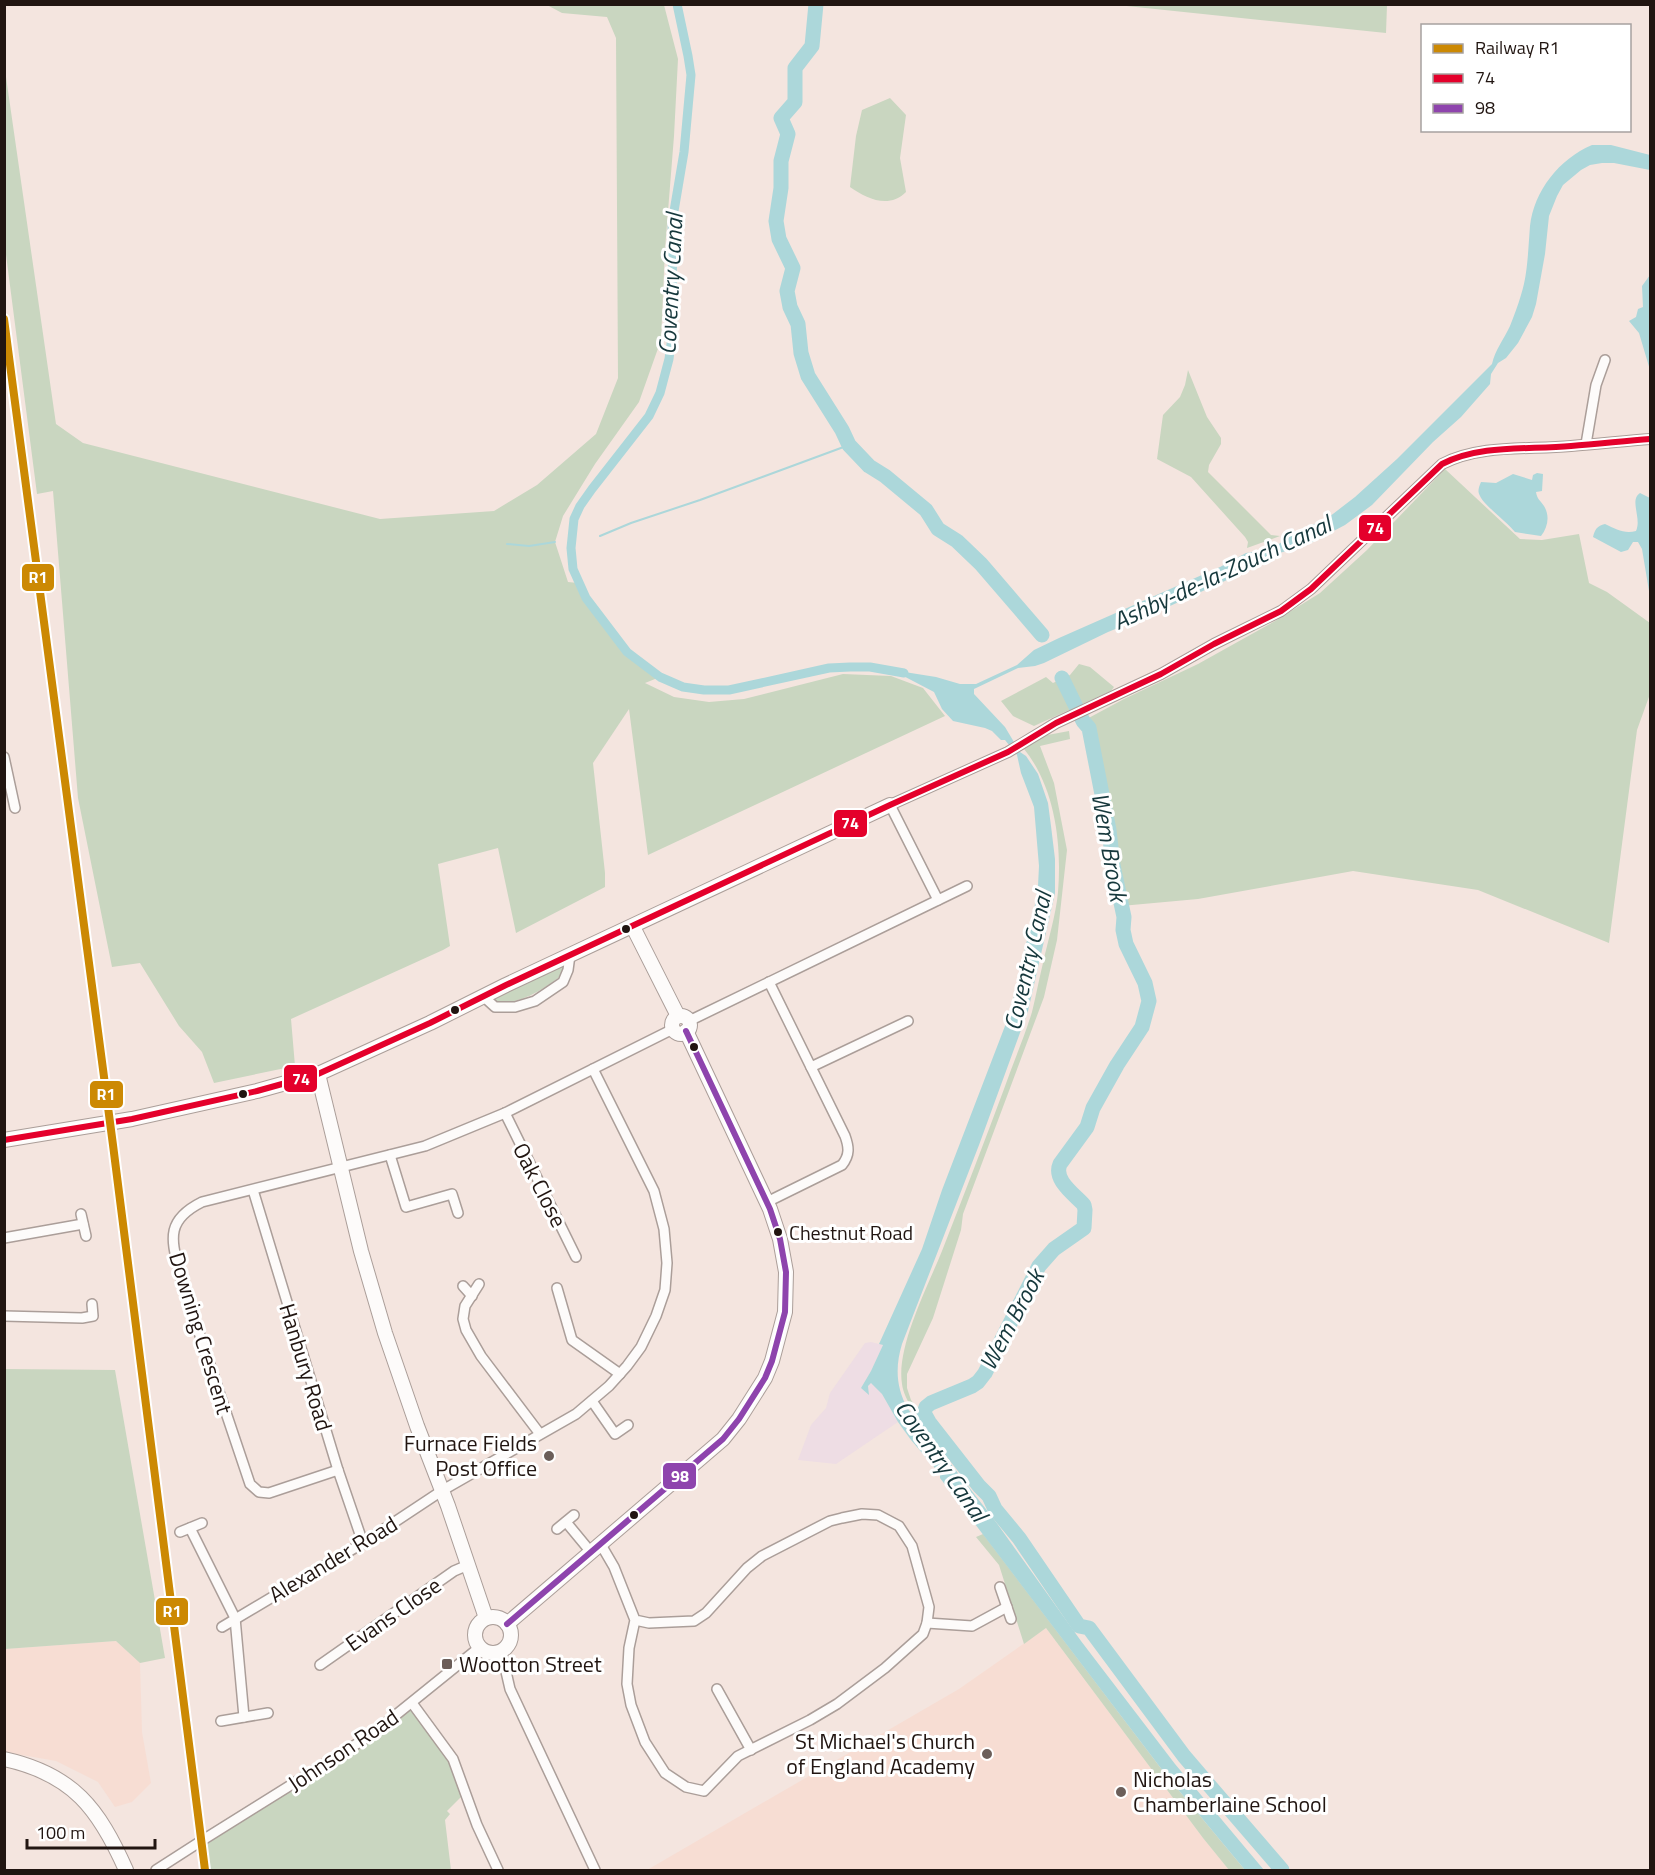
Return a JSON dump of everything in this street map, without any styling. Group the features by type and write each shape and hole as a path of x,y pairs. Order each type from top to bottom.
{"street":[{"path":"1586,444 1596,385 1605,360"},
{"path":"5,1139 132,1119 318,1074 890,805 1008,752 1086,708 1161,674 1214,644 1281,611 1311,590 1442,464 1456,457 1478,452 1650,439"},
{"path":"4,757 15,808"},
{"path":"890,805 938,900"},
{"name":"Downing Crescent","path":"338,1470 269,1493 259,1492 249,1484 173,1246 174,1227 186,1210 202,1202 425,1146 504,1113 967,886"},
{"path":"507,1624 723,1439 739,1419 765,1378 780,1333 786,1292 786,1272 780,1239 767,1202 633,927"},
{"path":"484,997 495,1007 515,1007 535,1001 563,982 568,970 570,955"},
{"path":"767,1202 842,1165 848,1158 849,1148 769,982"},
{"path":"811,1067 908,1021"},
{"name":"Alexander Road","path":"222,1627 363,1543 442,1490 576,1414 620,1374 641,1347 665,1290 666,1245 661,1214 654,1191 593,1069"},
{"path":"318,1074 361,1251 385,1332 486,1618"},
{"name":"Oak Close","path":"504,1113 576,1257"},
{"path":"390,1155 406,1207 452,1194 458,1213"},
{"name":"Hanbury Road","path":"253,1190 338,1470 363,1543"},
{"path":"4,1238 82,1219 86,1236"},
{"path":"479,1284 465,1306 463,1319 466,1330 481,1356 540,1434"},
{"path":"463,1286 472,1296"},
{"path":"557,1288 572,1340 620,1374"},
{"path":"4,1316 82,1318 93,1316 92,1304"},
{"path":"592,1401 615,1434 627,1425"},
{"path":"566,1522 614,1567 635,1620 627,1684 631,1704 645,1742 665,1773 686,1787 704,1791 738,1756 837,1704 923,1634 929,1607 912,1546 905,1533 893,1521 878,1515 862,1514 830,1521 762,1556 747,1568 706,1613 694,1621 649,1623 635,1620"},
{"path":"557,1529 574,1515"},
{"path":"180,1532 202,1523"},
{"path":"190,1528 235,1618 244,1717"},
{"name":"Evans Close","path":"320,1665 454,1571 468,1565"},
{"path":"1000,1587 1011,1619"},
{"path":"927,1623 972,1626 1007,1607"},
{"path":"495,1617 507,1624 510,1638 501,1650 490,1652 477,1643 475,1634 478,1624 486,1618 495,1617"},
{"name":"Johnson Road","path":"156,1870 371,1735 480,1647"},
{"path":"501,1650 510,1689 595,1870"},
{"path":"717,1689 751,1749"},
{"path":"412,1703 453,1760 477,1825 498,1870"},
{"path":"221,1721 268,1713"},
{"path":"4,1760 47,1773 78,1795 92,1808 108,1833 126,1870"}],"shaded area":[{"path":"865,1343 883,1345 861,1388 869,1394 868,1386 873,1384 882,1394 898,1422 836,1464 798,1460 811,1425 826,1408 830,1393"},
{"name":"St Michael's Church of England Academy","path":"1046,1628 1229,1870 647,1870 959,1689"},
{"path":"116,1641 140,1663 142,1732 151,1783 132,1802 115,1807 98,1782 56,1761 5,1752 4,1649"}],"green space":[{"path":"547,5 664,5 678,59 661,340 639,402 595,464 563,516 555,542 568,582 578,583 627,652 660,677 645,683 674,697 709,702 744,699 843,674 891,676 923,688 945,716 648,855 629,709 593,763 605,887 516,933 498,848 438,864 450,946 291,1019 295,1066 214,1083 202,1052 179,1026 140,963 112,967 78,798 53,491 37,494 5,247 5,70 56,424 83,443 380,519 494,511 537,485 596,434 618,378 616,38 607,17 562,13"},
{"path":"1117,5 1387,5 1386,33"},
{"path":"890,98 906,115 900,158 906,192 892,200 885,201 871,198 850,187 856,136 862,110"},
{"path":"1188,370 1207,417 1221,438 1221,444 1209,465 1208,472 1271,535 1280,536 1247,548 1248,542 1245,537 1191,477 1157,459 1163,415 1180,397"},
{"path":"1445,469 1520,539 1542,540 1579,534 1589,583 1607,592 1650,623 1650,694 1637,730 1609,943 1478,890 1353,871 1198,899 1121,906 1094,749 1089,728 1083,721 1198,664 1320,593 1367,550"},
{"path":"1079,664 1090,667 1114,687 1111,691 1034,726 1013,716 1001,701 1046,677 1053,683 1070,675"},
{"path":"1069,731 1070,739 1040,746 1054,783 1067,850 1057,940 1044,997 963,1214 961,1230 933,1318 907,1374 907,1388 911,1400 987,1501 991,1510 912,1409 903,1387 901,1369 908,1335 1029,1022 1056,910 1059,855 1054,817 1043,781 1035,764 1024,749 1025,744 1042,736"},
{"path":"565,962 563,974 533,994 497,1004 492,997"},
{"path":"5,1369 115,1370 165,1658 140,1663 116,1641 5,1649"},
{"path":"983,1534 1166,1775 1245,1870 1229,1870 1046,1628 1024,1644 999,1565 976,1537"},
{"path":"412,1706 451,1761 463,1795 447,1811 450,1814 445,1820 451,1870 210,1870 206,1841"}],"water":[{"name":"Ashby-de-la-Zouch Canal","path":"1592,145 1611,145 1650,155 1650,170 1614,163 1590,165 1563,185 1549,216 1536,304 1532,317 1518,343 1506,358 1498,363 1491,374 1490,384 1461,417 1433,442 1372,505 1345,525 1307,545 1269,556 1238,575 1044,663 1018,668 974,689 974,694 1005,727 1020,752 1026,756 1038,774 1048,803 1055,859 1055,893 1028,1011 902,1344 898,1361 899,1385 908,1409 996,1522 1081,1641 1175,1764 1264,1870 1245,1870 1166,1775 940,1478 940,1474 911,1440 882,1394 871,1383 868,1386 869,1395 861,1388 883,1345 879,1344 922,1249 942,1190 1005,1026 1034,910 1039,866 1034,807 1017,755 1005,740 1001,740 992,731 953,721 942,709 934,692 892,670 936,677 960,684 976,684 1017,665 1034,650 1059,638 1220,567 1246,553 1273,548 1292,535 1329,517 1397,459 1492,364 1497,349 1510,326 1523,287 1532,213 1537,201 1550,178 1559,168 1580,151"},
{"path":"1650,275 1650,370 1639,333 1629,321 1636,317 1638,309 1643,307 1642,286"},
{"path":"1513,474 1532,480 1533,475 1543,474 1542,491 1536,492 1548,518 1541,536 1515,532 1486,504 1478,491 1481,482 1496,483"},
{"path":"1640,493 1650,498 1650,597 1642,549 1638,542 1633,542 1628,550 1621,552 1593,537 1597,528 1605,524 1624,531 1636,531 1638,521 1635,505"}],"waterway":[{"name":"Coventry Canal","path":"677,4 691,75 684,152 672,223 673,329 669,359 660,393 649,416 592,489 574,519 571,548 573,569 586,598 627,652 660,677 683,687 729,690 829,668 870,667 904,673"},
{"name":"Wem Brook","path":"816,4 812,46 795,68 795,102 781,118 788,134 781,161 781,188 776,221 779,239 793,268 787,291 790,307 798,324 801,353 808,376 849,445 869,466 885,476 926,510 938,529 957,541 981,564 1042,635"},
{"path":"600,536 849,445"},
{"path":"507,544 529,546 555,542"},
{"name":"Wem Brook","path":"1062,678 1083,721 1089,728 1124,917 1123,930 1126,944 1145,983 1149,1001 1142,1027 1093,1108 1087,1127 1060,1164 1059,1176 1084,1205 1084,1228 1054,1249 1039,1266 985,1373 978,1382 931,1403 926,1407 924,1413 989,1496 995,1509 1019,1538 1079,1626 1089,1628 1184,1756 1282,1870"}],"rail line":[{"name":"R1","path":"4,319 113,1145 205,1870"}],"transit line":[{"name":"74","path":"4,1140 132,1119 257,1091 318,1074 890,805 1008,752 1056,723 1161,674 1214,644 1281,611 1311,589 1442,464 1473,453 1505,449 1650,439"},
{"name":"98","path":"507,1624 723,1439 739,1419 765,1378 772,1361 785,1312 786,1272 780,1239 770,1209 686,1031"}],"place":[{"name":"Chestnut Road","path":"778,1232"},
{"name":"Furnace Fields Post Office","path":"549,1456"},
{"name":"Wootton Street","path":"447,1664"},
{"name":"St Michael's Church of England Academy","path":"987,1754"},
{"name":"Nicholas Chamberlaine School","path":"1121,1792"}]}
